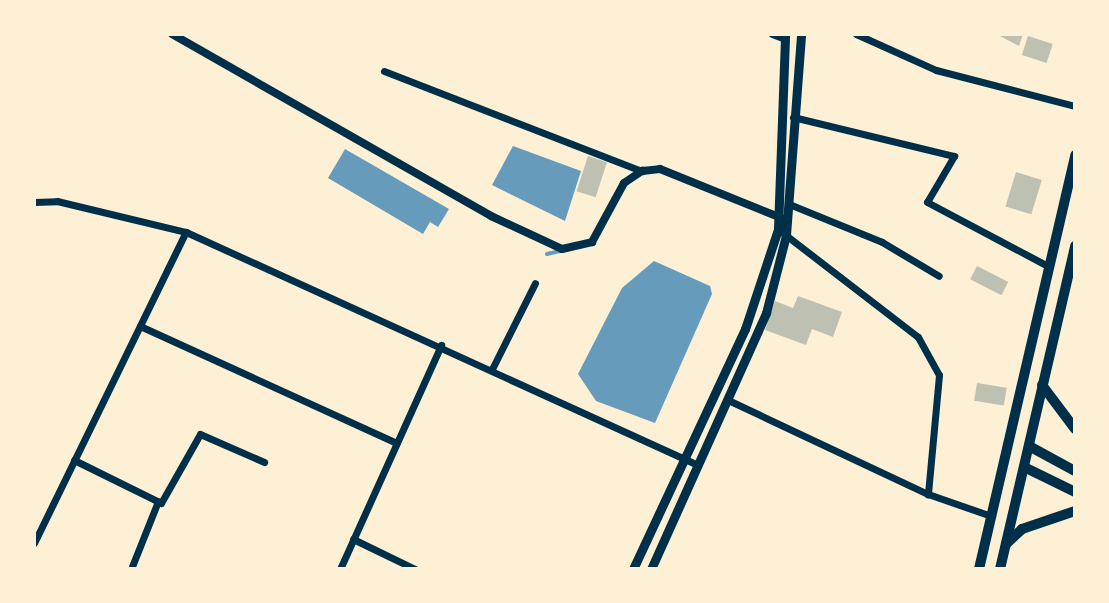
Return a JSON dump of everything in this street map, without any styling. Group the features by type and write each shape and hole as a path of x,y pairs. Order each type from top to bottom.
{"main road":[{"path":"783,218 789,204 801,34"},
{"path":"651,569 759,335 782,232 785,36"},
{"path":"979,569 1075,155"},
{"path":"633,569 745,329 782,232"},
{"path":"1000,569 1075,246"},
{"path":"1042,385 1075,429"},
{"path":"1029,446 1075,471"},
{"path":"1024,467 1075,492"},
{"path":"1006,545 1022,529 1075,511"}],"street":[{"path":"172,34 491,216 562,249 592,242 624,183 642,171 660,169 783,218"},
{"path":"772,34 785,36"},
{"path":"856,34 936,70 1075,106"},
{"path":"384,71 642,171"},
{"path":"793,117 954,156 927,202 1050,267"},
{"path":"34,202 57,201 186,232 441,345 698,465"},
{"path":"789,204 882,242 939,276"},
{"path":"34,543 37,530 186,232"},
{"path":"782,232 918,337 939,375 928,494"},
{"path":"492,369 535,283"},
{"path":"140,326 397,443"},
{"path":"340,569 441,345"},
{"path":"728,400 928,494 991,516"},
{"path":"131,569 158,501 200,434 264,462"},
{"path":"74,460 158,501"},
{"path":"353,539 415,569"}],"water":[{"path":"513,146 581,171 565,221 492,185"},
{"path":"345,149 449,209 438,227 430,222 423,234 328,178"},
{"path":"654,261 710,286 712,294 655,423 596,401 578,374 622,288"}],"building":[{"path":"996,34 1023,34 1019,46"},
{"path":"1028,36 1053,44 1047,63 1022,55"},
{"path":"588,156 607,162 596,197 577,191"},
{"path":"1016,172 1042,180 1031,214 1005,206"},
{"path":"977,266 1008,282 1001,295 970,279"},
{"path":"798,296 842,312 833,337 812,329 806,345 765,330 775,301 793,308"},
{"path":"977,383 1007,388 1004,405 974,401"}],"waterway":[{"path":"547,254 560,251"}]}
